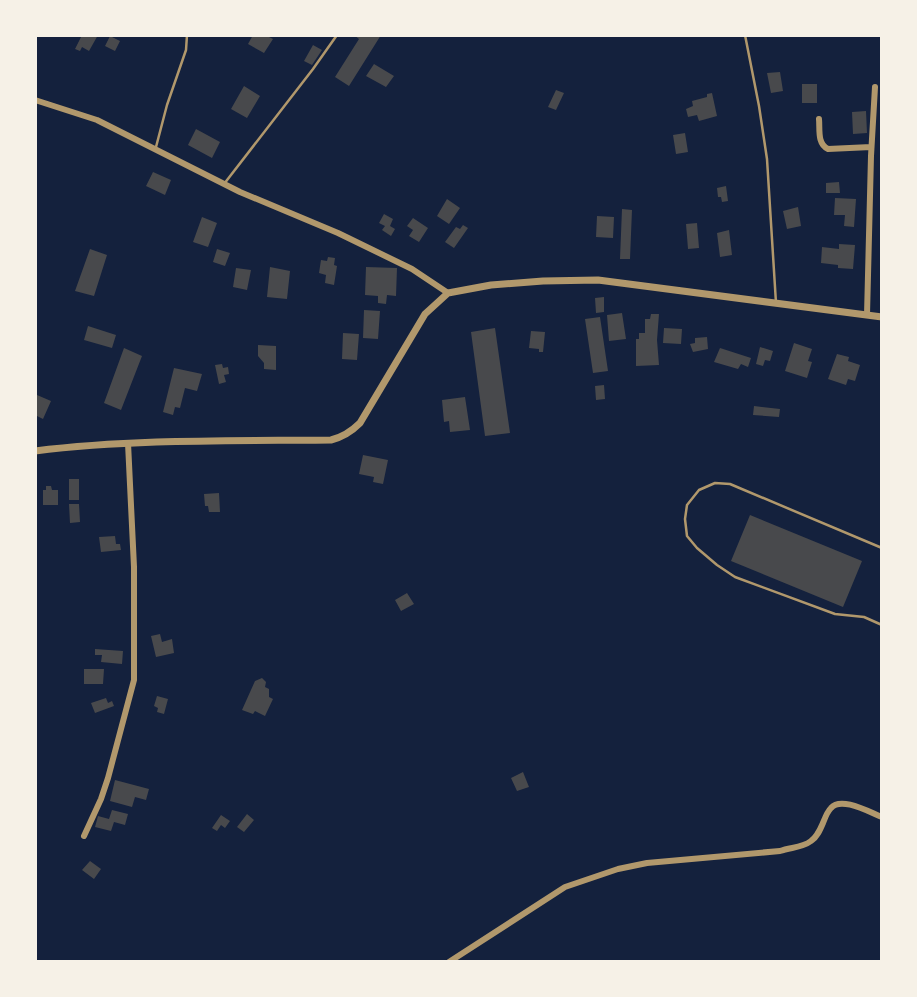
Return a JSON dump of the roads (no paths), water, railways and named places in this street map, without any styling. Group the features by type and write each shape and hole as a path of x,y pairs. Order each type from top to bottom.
{"street":[{"path":"867,315 875,87"},
{"path":"35,100 97,120 224,184 338,233 412,269 449,293"},
{"path":"819,119 821,143 824,148 871,147"},
{"path":"35,450 128,443 331,440 347,435 360,423 425,314 449,293 491,285 598,280 882,317"},
{"path":"84,836 108,778 134,680 134,567 128,443"},
{"path":"449,962 565,887 618,869 647,863 780,851 803,846 818,835 829,810 840,803 847,803 882,817"}],"lane":[{"path":"155,150 186,50 187,35"},
{"path":"224,184 337,35"},
{"path":"745,35 767,159 776,303"},
{"path":"882,548 730,484 715,482 699,490 687,505 687,536 707,557 735,577 835,614 864,617 882,625"}]}
